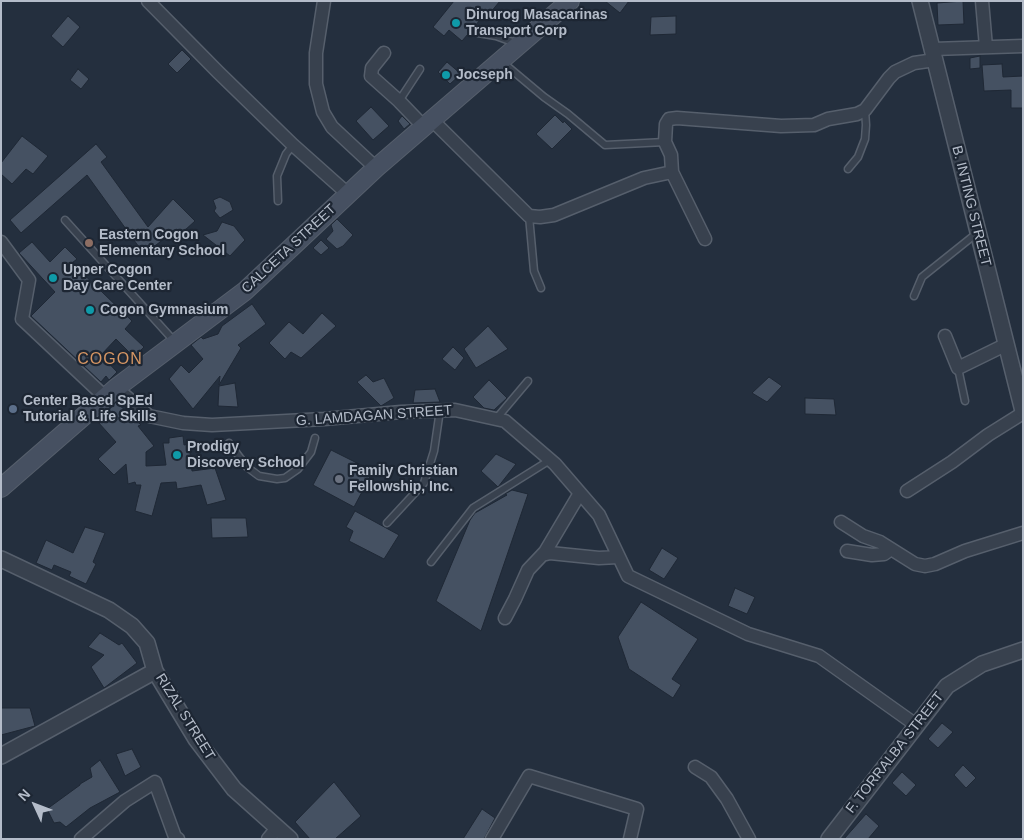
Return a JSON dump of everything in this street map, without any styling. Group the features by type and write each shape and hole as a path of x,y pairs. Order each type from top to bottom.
{"main road":[{"name":"CALCETA STREET","path":"1,488 110,392 245,291 376,168 570,1"}],"street":[{"path":"148,1 293,145 348,194"},
{"path":"324,1 316,53 316,84 323,112 332,127 376,168"},
{"name":"B. INTING STREET","path":"920,1 1022,406"},
{"path":"982,1 986,47"},
{"path":"705,239 672,172 670,155 664,142 666,124 669,120 677,118 782,126 814,125 828,119 857,114 865,110 889,78 896,72 934,54 986,47 1023,46"},
{"path":"384,53 372,68 371,76 428,124 529,216 554,215 644,178 672,172"},
{"name":"G. LAMDAGAN STREET","path":"1,242 29,280 22,319 110,392 149,416 192,424 212,425 455,410 505,421 550,460 599,515 628,576 748,634 819,656 916,725"},
{"path":"945,336 958,368 1006,345"},
{"path":"907,491 952,462 1022,406"},
{"path":"505,618 516,599 528,570 542,555 580,493"},
{"path":"841,522 863,536 880,542 915,564 924,566 936,564 966,551 1023,533"},
{"path":"863,536 844,552 872,555 884,554 891,549"},
{"path":"542,555 550,553 599,558 618,557"},
{"name":"RIZAL STREET","path":"1,560 109,610 132,626 147,644 155,671 196,739 234,790 273,833 290,839"},
{"name":"F. TORRALBA STREET","path":"828,839 947,686 982,664 1023,650"},
{"path":"1,756 155,671"},
{"path":"695,766 711,777 727,799 749,839"},
{"path":"492,839 529,776 637,809 630,839"},
{"path":"80,839 125,801 154,782 174,837 178,839"}],"lane":[{"path":"478,33 496,36 520,44"},
{"path":"500,61 605,145 664,142"},
{"path":"399,101 420,69"},
{"path":"848,169 858,157 865,139 865,110"},
{"path":"278,201 277,176 286,154 293,145"},
{"path":"529,216 534,271 542,288"},
{"path":"65,220 176,342"},
{"path":"914,296 922,278 978,232"},
{"path":"958,368 965,401"},
{"path":"496,419 528,381"},
{"path":"387,523 424,483 434,451 440,410"},
{"path":"228,443 247,467 259,476 277,479 285,478 298,469 311,452 315,438"},
{"path":"431,562 473,508 550,460"}],"building":[{"name":"Dinurog Masacarinas Transport Corp","path":"454,1 500,1 490,13 480,11 480,20 462,41 449,30 444,36 433,27"},
{"path":"605,1 629,1 620,13"},
{"path":"963,1 964,24 938,25 937,3"},
{"path":"68,16 80,27 63,47 51,36"},
{"path":"676,16 676,34 650,35 651,17"},
{"path":"182,50 191,59 177,73 168,64"},
{"path":"980,56 980,68 970,69 970,58"},
{"path":"447,62 461,74 450,84 438,72"},
{"path":"1002,64 1003,77 1023,76 1023,108 1011,108 1011,90 984,91 982,65"},
{"path":"78,69 89,79 81,89 70,80"},
{"path":"371,107 389,126 373,140 356,121"},
{"path":"555,115 572,129 552,149 536,134"},
{"path":"402,116 410,124 404,129 398,121"},
{"path":"22,136 48,156 33,174 26,169 12,184 1,174 1,163"},
{"path":"96,144 107,157 101,162 148,227 173,199 195,221 174,240 172,233 144,254 87,175 21,233 10,220"},
{"path":"220,197 230,202 233,210 220,218 214,211 216,208 213,200"},
{"path":"337,219 353,235 343,246 337,249 326,239 333,231 331,225"},
{"path":"222,222 234,226 245,240 230,256 203,235 217,231"},
{"path":"321,240 329,248 321,255 313,248"},
{"path":"32,242 50,262 65,247 77,259 72,263 132,321 125,329 144,347 134,357 116,339 101,355 117,372 109,380 106,376 101,382 31,316 55,292 19,253"},
{"path":"252,304 266,324 238,345 241,348 219,385 220,376 193,409 169,379 181,365 189,373 203,359 191,345 201,337 203,339 218,334 222,326"},
{"path":"322,313 336,326 301,358 291,352 285,359 269,343 289,322 303,334"},
{"path":"488,326 508,349 476,368 464,349"},
{"path":"453,347 464,358 455,370 442,359"},
{"path":"366,375 373,382 384,378 394,398 381,406 357,382"},
{"path":"769,377 782,386 767,402 752,393"},
{"path":"489,380 507,398 494,410 484,408 473,397"},
{"path":"235,383 238,407 218,406 219,386"},
{"path":"435,389 440,402 413,403 415,390"},
{"path":"805,398 834,399 836,415 805,414"},
{"path":"116,402 141,425 138,426 154,446 146,452 146,466 166,465 163,443 169,443 169,438 183,436 184,445 189,444 192,471 215,468 226,500 207,505 201,485 177,489 176,482 161,483 152,516 135,511 141,485 136,485 135,482 128,484 126,464 114,475 98,459 116,442 98,422"},
{"path":"331,450 373,471 354,507 313,485"},
{"path":"496,454 516,464 498,487 481,471"},
{"path":"512,490 528,494 481,631 436,601 470,520 475,513 507,495 505,494"},
{"path":"355,511 399,535 384,559 349,541 353,531 346,527"},
{"path":"211,518 246,518 248,537 212,538"},
{"path":"85,527 105,533 93,562 96,564 86,584 69,576 71,572 54,565 52,570 36,563 46,540 73,553"},
{"path":"662,548 678,558 664,579 649,570"},
{"path":"735,588 755,597 747,614 728,606"},
{"path":"641,602 698,639 672,679 681,685 673,698 629,669 618,637"},
{"path":"100,633 119,645 122,643 137,663 104,688 91,667 104,655 88,647"},
{"path":"1,708 30,708 35,726 1,735"},
{"path":"942,723 953,732 938,748 928,739"},
{"path":"132,749 141,767 125,776 116,754"},
{"path":"100,760 120,792 90,808 66,827 60,822 54,823 47,809 92,777 90,768"},
{"path":"963,765 976,778 966,788 954,775"},
{"path":"902,772 916,785 906,796 892,783"},
{"path":"334,782 361,816 335,839 310,839 295,822"},
{"path":"482,809 495,818 484,839 463,839"},
{"path":"866,814 879,826 868,839 844,839"}],"place":[{"name":"Dinurog Masacarinas Transport Corp","path":"456,23"},
{"name":"Jocseph","path":"446,75"},
{"name":"Eastern Cogon Elementary School","path":"89,243"},
{"name":"Upper Cogon Day Care Center","path":"53,278"},
{"name":"Cogon Gymnasium","path":"90,310"},
{"name":"Center Based SpEd Tutorial & Life Skills","path":"13,409"},
{"name":"Prodigy Discovery School","path":"177,455"},
{"name":"Family Christian Fellowship, Inc.","path":"339,479"}],"district":[{"name":"COGON","path":"110,360"}]}
